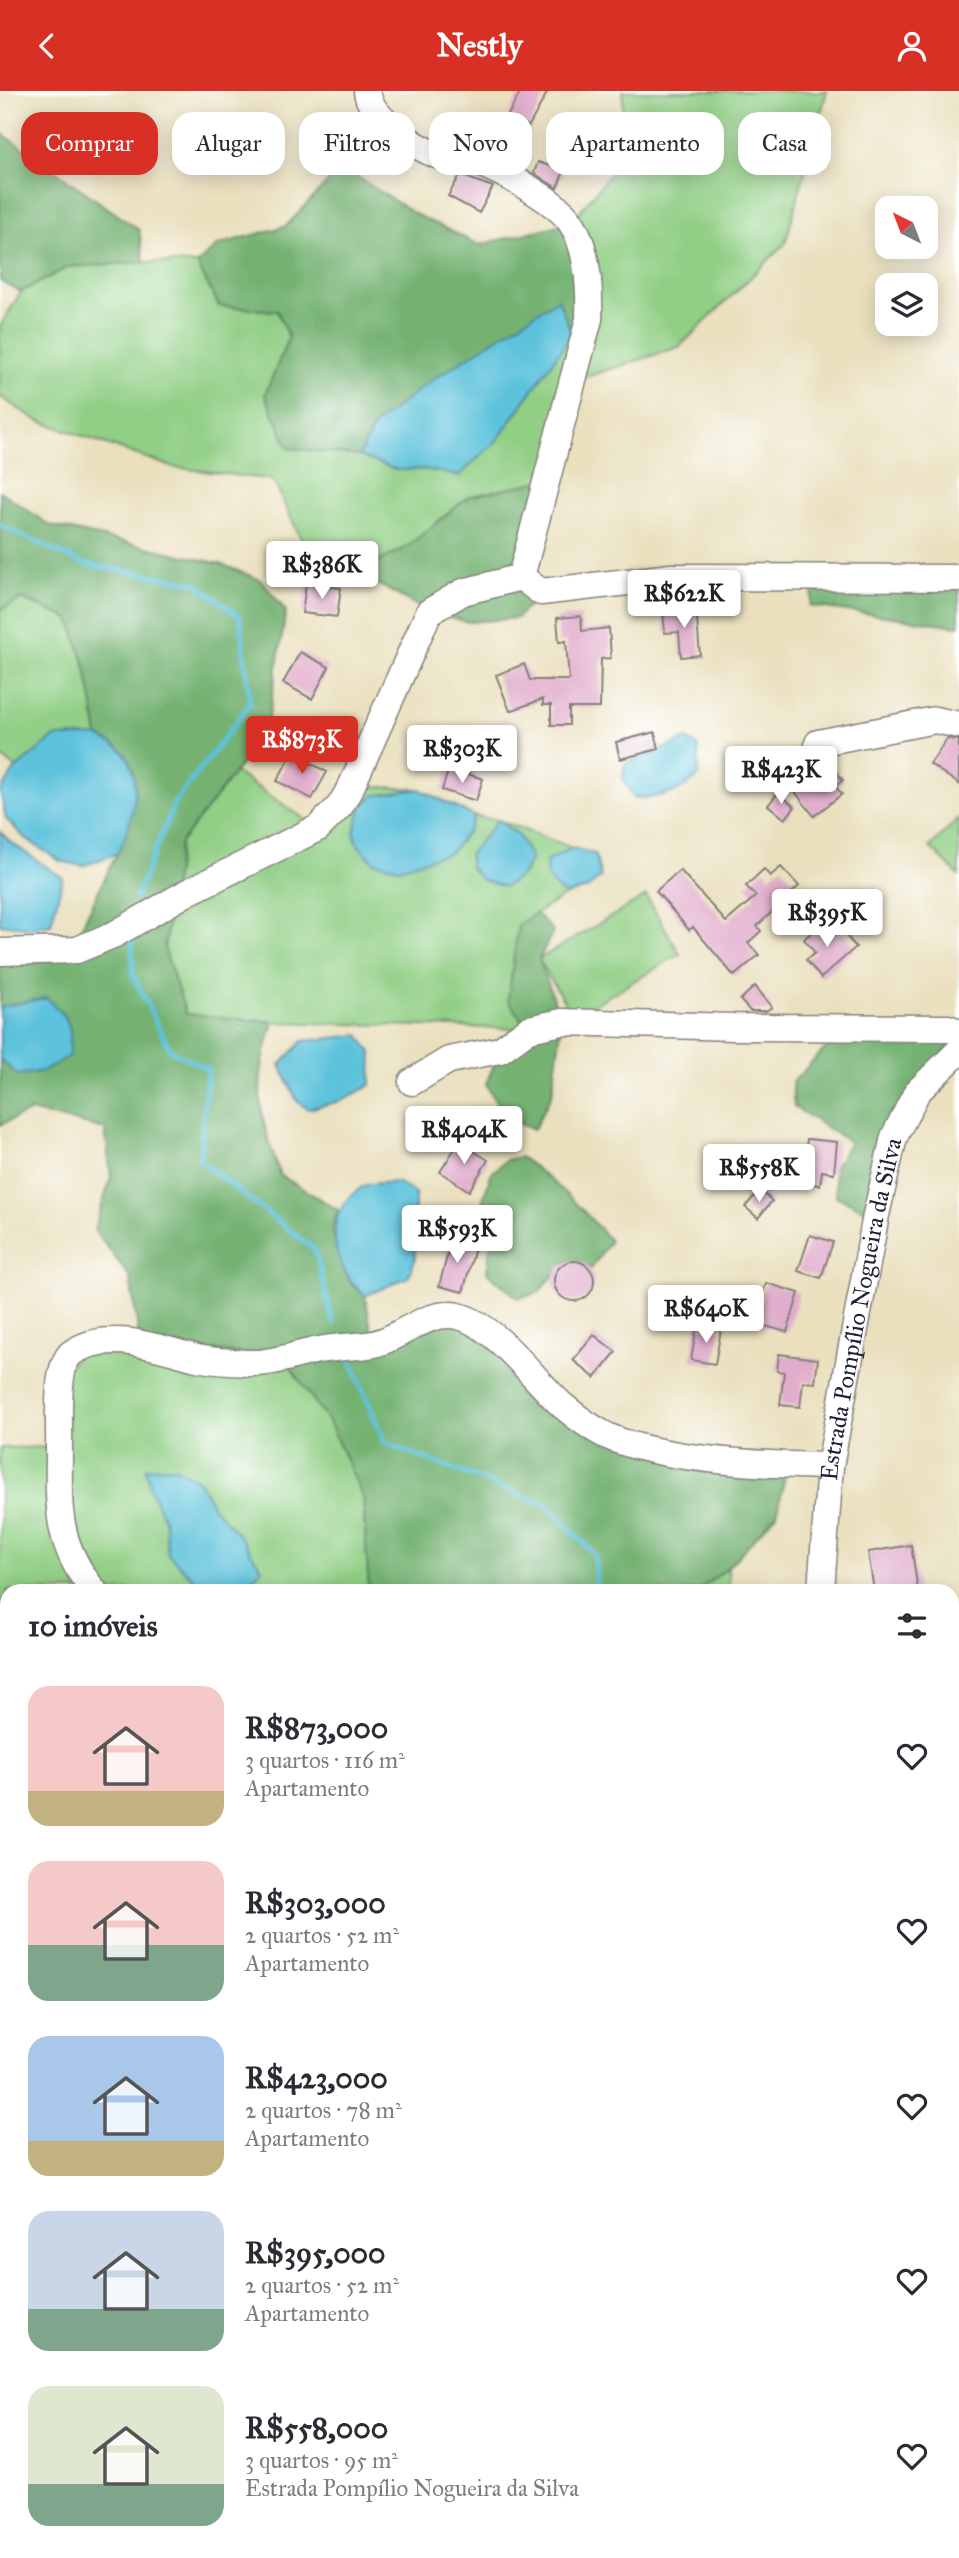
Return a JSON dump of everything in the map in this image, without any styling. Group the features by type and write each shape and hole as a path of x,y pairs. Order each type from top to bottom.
{"street":[{"path":"367,91 368,103 392,128 439,156 474,162 510,179 562,211 577,233 590,292 589,320 521,576"},
{"path":"521,576 541,592 671,577 959,578"},
{"path":"0,952 77,950 115,934 187,892 318,828 340,806 352,785 429,612 463,592 521,576"},
{"path":"818,743 935,720 959,725"},
{"path":"412,1082 449,1060 500,1050 529,1029 562,1022 734,1027 948,1028 959,1032"},
{"name":"Estrada Pompílio Nogueira da Silva","path":"822,1584 830,1466 876,1215 894,1137 918,1092 959,1051"},
{"path":"88,1584 78,1571 61,1532 59,1492 60,1375 70,1353 89,1344 140,1343 200,1359 253,1363 321,1350 374,1344 428,1319 453,1315 467,1319 496,1340 564,1406 607,1436 678,1455 787,1466 830,1466"}],"green space":[{"path":"623,91 827,91 821,112 738,112 738,175 804,175 785,244 679,347 570,382 546,480 468,497 407,547 357,573 304,545 273,480 172,467 37,420 0,397 0,326 21,292 68,267 144,262 197,264 219,306 277,311 289,337 265,395 289,448 359,456 397,470 424,469 459,476 572,334 571,222 609,175 724,175 724,112 623,112"},
{"path":"0,132 21,147 21,175 61,175 139,230 144,262 68,267 21,292 0,281"},
{"path":"334,175 354,175 415,214 479,245 571,222 590,292 572,334 558,300 429,382 375,425 359,456 289,448 265,395 289,337 277,311 219,306 197,264 218,245 286,226"},
{"path":"546,480 521,576 541,592 517,618 468,622 429,612 357,573 407,547 468,497"},
{"path":"0,491 49,525 221,564 261,580 286,611 269,715 260,740 180,843 164,948 186,1014 274,1022 262,1064 260,1082 260,1099 267,1134 280,1175 338,1210 332,1229 343,1268 353,1286 365,1296 374,1344 453,1315 621,1440 787,1466 777,1514 728,1567 707,1584 369,1584 363,1497 330,1424 284,1358 140,1343 130,1277 94,1230 111,1178 105,1129 31,1111 0,1125 0,1059 46,998 0,1007 0,952 91,943 80,930 126,834 124,752 98,736 87,672 70,619 22,599 0,610"},
{"path":"816,576 959,578 959,626 810,606"},
{"path":"22,599 70,619 87,672 98,736 55,737 16,768 0,755 0,610"},
{"path":"235,772 318,828 352,785 419,789 474,816 498,820 573,848 547,860 550,881 566,895 518,925 529,1029 274,1022 186,1015 164,948 180,843"},
{"path":"959,818 959,876 930,847"},
{"path":"646,896 680,954 573,1017 539,959"},
{"path":"536,913 553,931 539,959 562,1022 552,1094 534,1129 506,1119 486,1084 500,1050 528,1029 508,1000 518,925"},
{"path":"846,1027 959,1032 917,1092 876,1215 836,1196 834,1169 850,1142 794,1107 792,1083"},
{"path":"520,1157 568,1196 610,1241 591,1269 579,1261 565,1262 538,1293 518,1298 487,1272 492,1235 482,1203 491,1174 506,1160"},
{"path":"89,1344 284,1358 330,1424 363,1497 369,1584 0,1584 0,1448 59,1447 60,1375"},
{"path":"728,1567 729,1584 707,1584"}],"water":[{"path":"558,299 572,334 498,439 459,476 424,469 397,470 359,456 375,425 429,382"},
{"path":"98,736 120,749 131,765 134,803 118,853 83,866 60,861 26,839 6,819 0,792 16,768 55,737"},
{"path":"687,739 698,747 699,775 670,793 634,798 623,779 625,764"},
{"path":"419,789 474,816 468,831 450,853 399,868 374,862 357,844 354,832 362,806 373,796"},
{"path":"498,820 517,834 531,857 524,873 505,887 482,880 470,867 469,855"},
{"path":"0,831 10,842 63,878 51,924 32,928 0,924"},
{"path":"573,848 595,854 601,877 587,889 566,895 550,881 547,860"},
{"path":"46,998 68,1023 69,1056 44,1071 17,1075 0,1059 0,1007"},
{"path":"359,1035 372,1054 371,1085 341,1101 308,1109 297,1101 280,1065 303,1041"},
{"path":"397,1182 415,1193 415,1260 408,1277 365,1296 344,1270 335,1239 336,1224 340,1210 350,1197 364,1186"},
{"path":"175,1467 199,1481 213,1507 239,1535 262,1569 244,1584 199,1584 168,1554 164,1519 151,1491 146,1468"}],"building":[{"path":"521,91 548,91 532,120 532,112 510,112"},
{"path":"538,162 546,165 546,175 562,175 557,188 534,173"},
{"path":"460,175 493,187 479,213 448,196"},
{"path":"306,584 341,588 337,617 302,613"},
{"path":"696,608 700,655 681,657 679,632 665,633 663,611"},
{"path":"581,616 582,631 609,628 611,658 601,659 600,708 569,708 569,725 551,725 551,705 543,705 543,699 510,711 496,675 524,664 530,680 569,680 566,641 559,642 557,618"},
{"path":"300,652 329,667 312,699 283,683"},
{"path":"655,732 659,749 620,759 616,742"},
{"path":"947,739 959,740 959,784 930,764"},
{"path":"292,753 327,772 312,799 277,781"},
{"path":"830,764 843,780 835,786 842,794 814,816 795,792"},
{"path":"449,768 483,779 476,801 442,790"},
{"path":"778,793 795,807 785,819 768,805"},
{"path":"781,867 799,886 757,926 761,931 748,943 759,955 734,976 693,927 689,930 656,891 680,870 726,922 756,896 746,886 764,869 770,876"},
{"path":"824,921 835,935 841,930 856,947 821,978 806,960 815,953 804,939"},
{"path":"755,986 772,1007 766,1011 750,1011 740,1000"},
{"path":"807,1139 837,1142 834,1173 822,1171 820,1185 802,1183"},
{"path":"459,1142 488,1160 469,1191 440,1172"},
{"path":"760,1190 772,1201 758,1218 745,1207"},
{"path":"810,1235 833,1242 821,1278 798,1271"},
{"path":"452,1238 476,1244 463,1292 439,1286"},
{"path":"574,1261 588,1267 594,1281 588,1295 574,1301 560,1295 554,1281 560,1267"},
{"path":"766,1283 799,1293 787,1332 754,1323"},
{"path":"697,1326 721,1330 715,1364 691,1360"},
{"path":"594,1335 616,1352 595,1378 573,1360"},
{"path":"779,1354 818,1359 815,1383 803,1382 800,1407 780,1405 784,1372 777,1371"},
{"path":"911,1545 917,1584 873,1584 868,1552"}],"waterway":[{"path":"0,525 84,564 196,583 240,617 250,704 175,802 136,897"},
{"path":"132,936 133,975 170,1050 208,1069 199,1160 315,1250 333,1322"},
{"path":"349,1356 385,1443 546,1504 595,1554 596,1584"}]}
